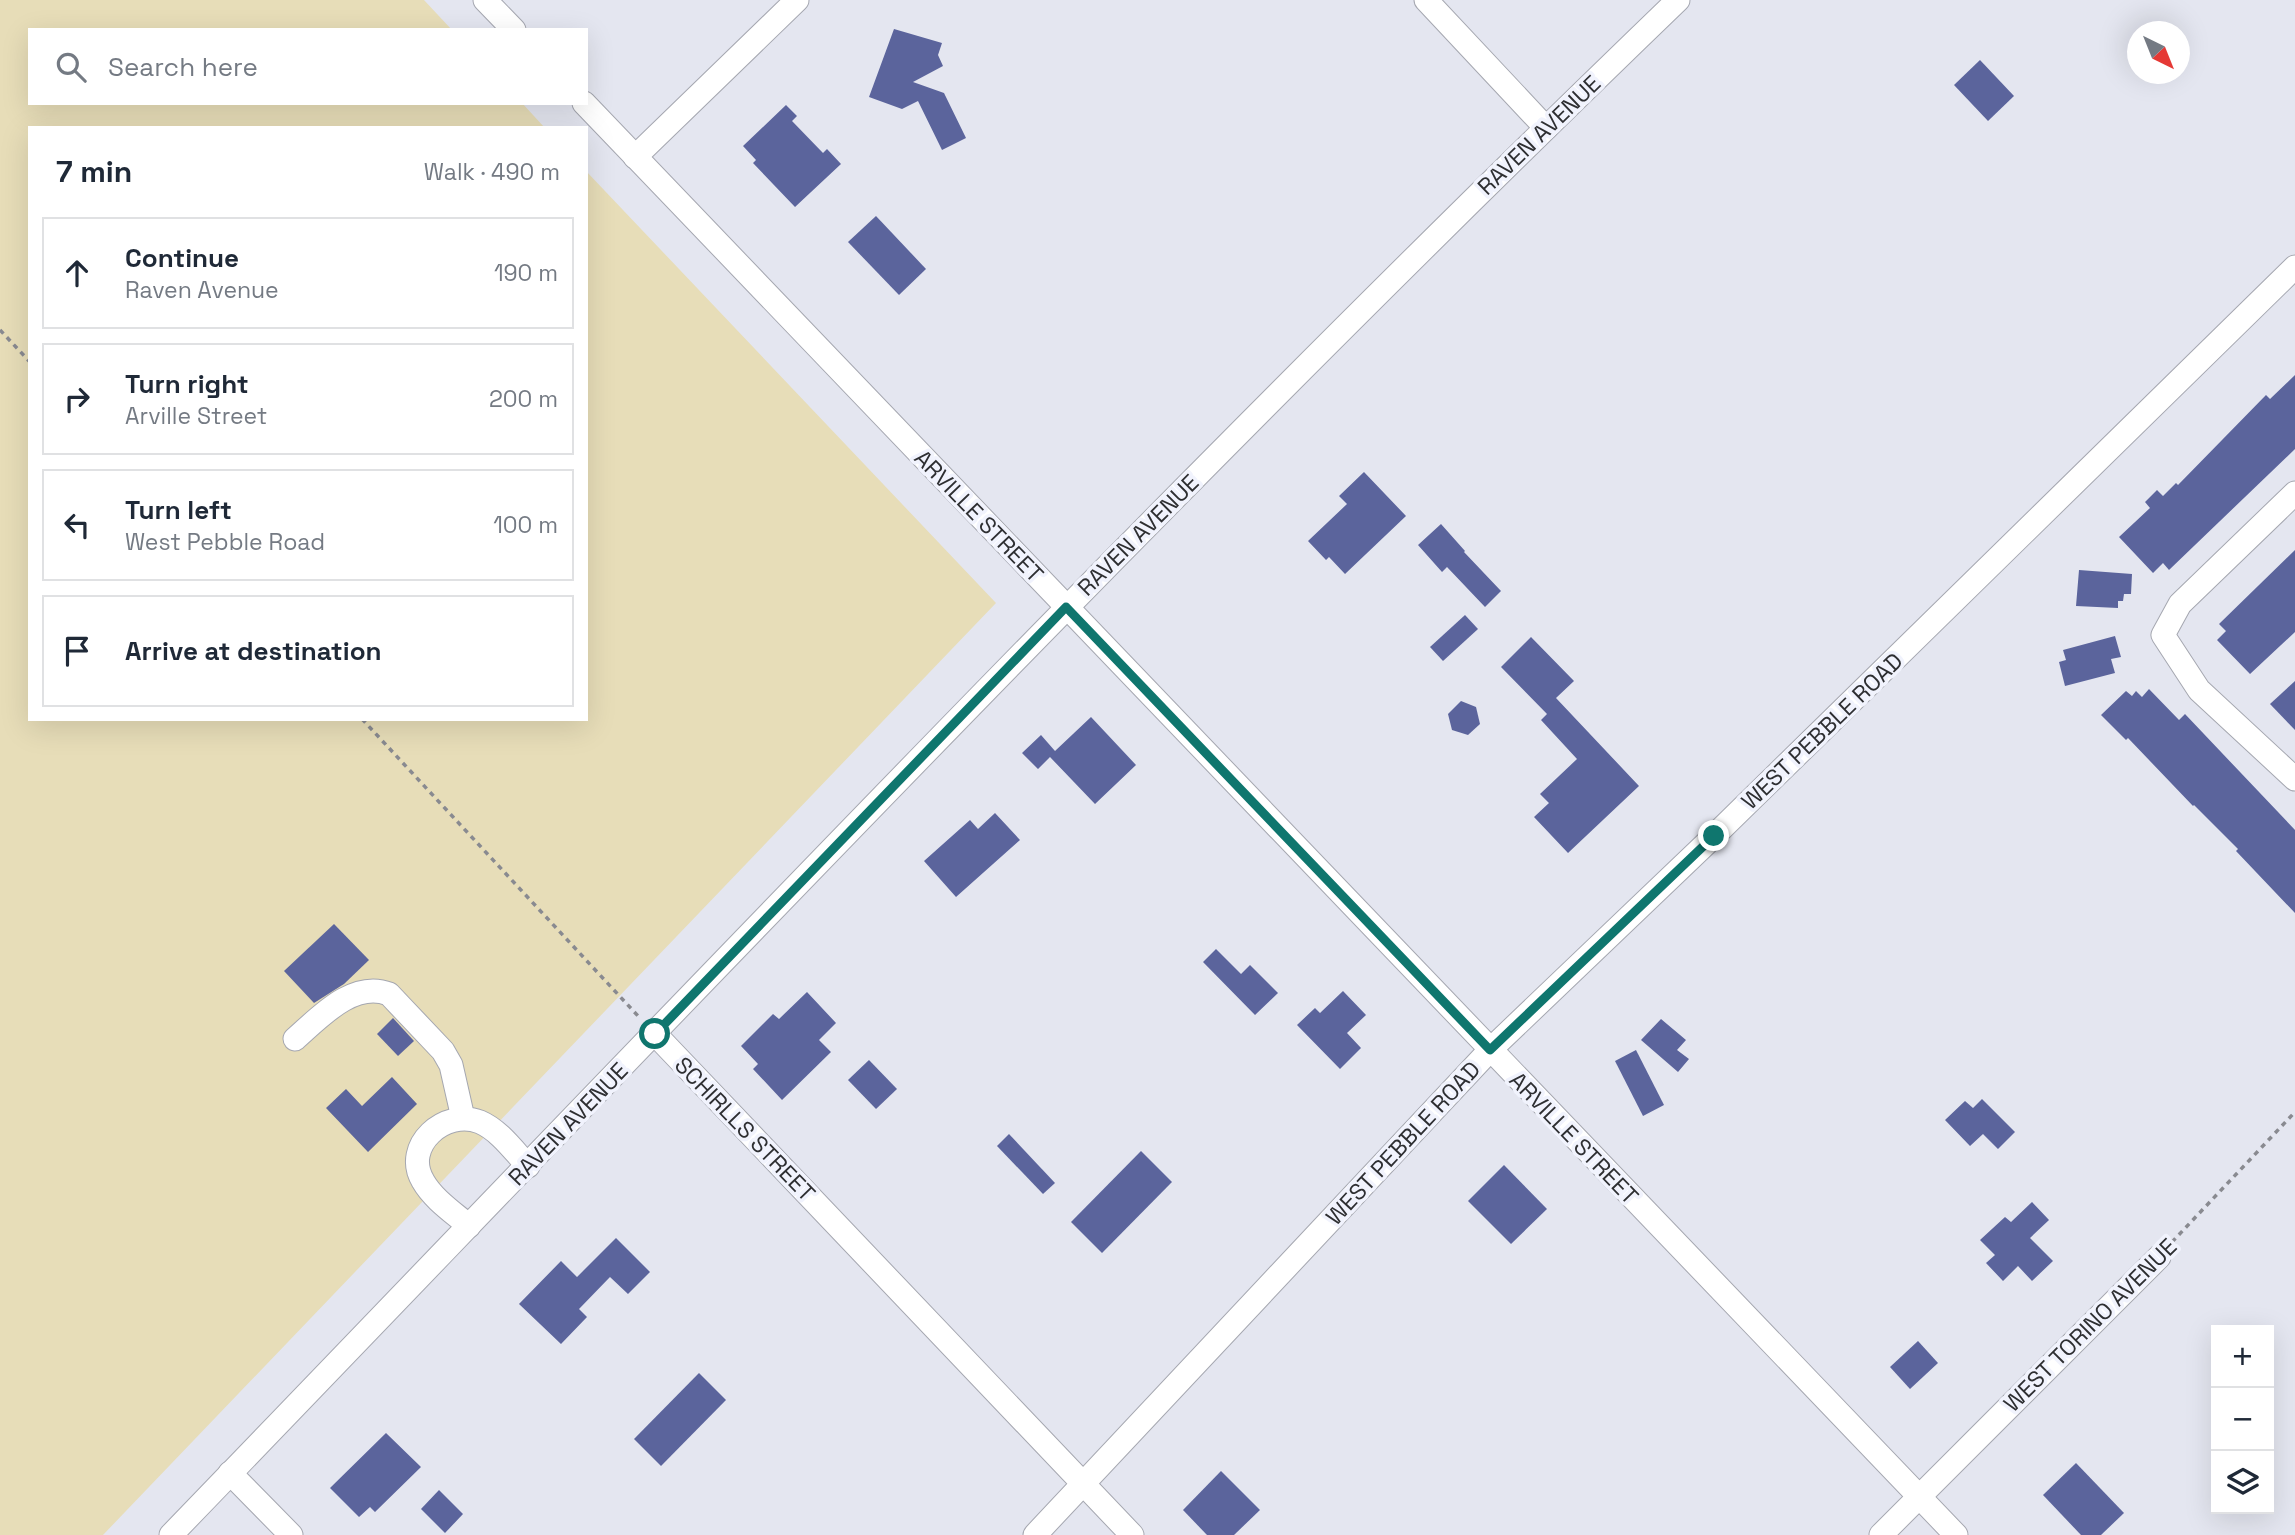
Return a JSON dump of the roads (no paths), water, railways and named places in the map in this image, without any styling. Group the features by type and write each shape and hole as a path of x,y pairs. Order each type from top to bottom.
{"street":[{"path":"485,0 512,28"},
{"path":"635,157 797,0"},
{"path":"1426,0 1546,128"},
{"name":"RAVEN AVENUE","path":"170,1535 1066,607 1678,0"},
{"name":"ARVILLE STREET","path":"586,105 1956,1535"},
{"name":"WEST PEBBLE ROAD","path":"1035,1535 1490,1050 1714,836 2295,267"},
{"path":"2295,493 2180,604 2163,635 2199,690 2295,779"},
{"path":"295,1039 347,998 366,991 389,994 443,1051 451,1065 463,1118"},
{"name":"SCHIRLLS STREET","path":"655,1034 1132,1535"},
{"path":"469,1226 428,1189 421,1179 419,1153 427,1136 438,1126 463,1118 487,1125 527,1166"},
{"name":"WEST TORINO AVENUE","path":"1881,1535 2159,1257"},
{"path":"230,1473 291,1535"}]}
